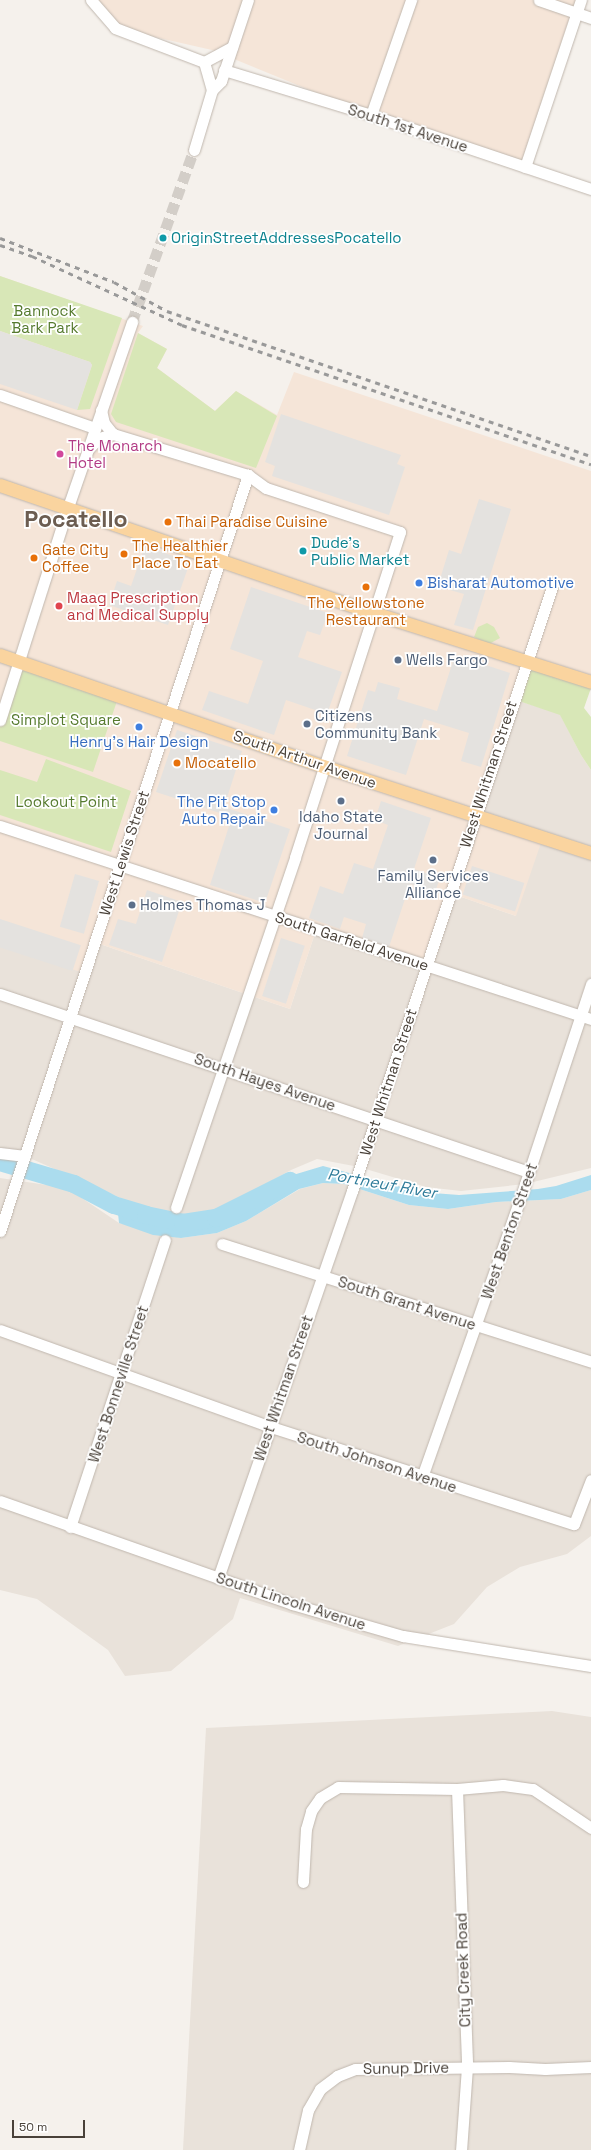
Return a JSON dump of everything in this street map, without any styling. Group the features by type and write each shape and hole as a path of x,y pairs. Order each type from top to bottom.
{"main road":[{"path":"0,485 68,507 374,613 591,682"},
{"name":"South Arthur Avenue","path":"0,655 323,766 591,853"}],"street":[{"path":"91,0 115,28 204,62"},
{"path":"194,150 212,90 221,81 248,0"},
{"path":"371,115 411,0"},
{"path":"539,0 591,18"},
{"path":"525,166 581,0"},
{"path":"204,62 232,46"},
{"path":"204,62 212,90"},
{"name":"South 1st Avenue","path":"224,70 371,115 591,189"},
{"path":"0,720 20,662 68,507 132,322"},
{"path":"0,394 95,428"},
{"path":"101,410 104,422 113,434"},
{"path":"87,450 99,438 113,434 248,475 266,488 400,532 275,916 222,1068 176,1207"},
{"name":"West Lewis Street","path":"0,1231 248,475"},
{"name":"West Whitman Street","path":"218,1578 352,1191 474,815 525,662 553,584"},
{"name":"South Garfield Avenue","path":"0,826 586,1017"},
{"name":"West Benton Street","path":"422,1477 477,1325 529,1172 586,1017 591,984"},
{"name":"South Hayes Avenue","path":"0,994 71,1016 529,1172"},
{"path":"0,1153 25,1156"},
{"name":"West Bonneville Street","path":"70,1527 122,1375 165,1240"},
{"name":"South Grant Avenue","path":"222,1244 591,1362"},
{"name":"South Johnson Avenue","path":"0,1330 122,1375 271,1427 422,1477 574,1524 591,1480"},
{"name":"South Lincoln Avenue","path":"0,1501 70,1527 292,1604 403,1636 591,1666"},
{"path":"303,1882 306,1828 310,1811 320,1798 338,1787 458,1789 503,1785 533,1789 591,1828"},
{"name":"City Creek Road","path":"458,1789 467,2067 461,2150"},
{"path":"467,2067 545,2070 591,2067"},
{"name":"Sunup Drive","path":"299,2150 308,2110 320,2089 337,2076 355,2069 467,2067"}],"shaded area":[{"path":"91,0 581,0 525,167 371,115 212,50 115,28"},
{"path":"0,276 143,326 138,333 167,349 157,368 215,411 236,391 277,415 294,372 591,471 591,682 525,662 475,815 543,837 516,916 450,893 426,965 316,930 290,1009 94,942 84,973 0,946"},
{"path":"0,331 90,362 92,365 77,410 0,384"},
{"path":"281,414 401,455 397,464 405,467 389,515 272,476 275,466 265,462"},
{"path":"479,499 511,509 473,630 454,625 464,594 443,588 445,581 440,579 449,550 461,554"},
{"path":"145,546 190,562 168,625 109,605 117,581 131,586"},
{"path":"251,587 328,613 320,635 307,631 298,657 342,672 327,714 286,700 274,735 202,710 209,691 248,704 263,661 230,649"},
{"path":"455,655 510,673 481,767 461,761 469,733 424,719 406,775 347,756 368,690 375,692 378,682 400,688 397,699 437,711"},
{"path":"513,699 560,714 581,755 591,770 591,1168 525,1184 461,1191 426,1187 359,1167 317,1159 291,1170 216,1211 183,1215 141,1207 25,1156 0,1155 0,946 84,972 94,942 290,1009 316,930 450,893 516,916 475,815"},
{"path":"177,730 242,751 224,807 290,829 265,903 210,885 232,817 156,792"},
{"path":"381,801 431,818 414,869 440,878 435,892 410,884 389,947 362,938 366,924 344,917 340,929 309,918 320,886 343,894 354,863 373,869 388,825 375,820"},
{"path":"472,866 524,883 515,912 463,895"},
{"path":"75,874 99,881 84,934 60,927"},
{"path":"147,890 182,902 162,962 109,945 118,919 136,924"},
{"path":"0,919 81,945 72,971 0,947"},
{"path":"281,938 305,946 286,1004 262,996"},
{"path":"0,1178 67,1188 119,1223 181,1238 217,1233 246,1221 300,1189 323,1183 344,1184 409,1205 448,1209 496,1202 561,1199 591,1190 591,1536 567,1554 520,1567 487,1587 454,1624 398,1646 240,1598 233,1619 171,1671 125,1676 108,1650 37,1599 0,1590"},
{"path":"552,1711 591,1717 591,2150 183,2150 206,1728"}],"green space":[{"name":"Bannock Bark Park","path":"0,276 122,318 90,409 77,410 92,365 90,362 0,331"},
{"path":"138,333 167,349 157,368 215,411 236,391 277,416 256,468 116,422 111,414"},
{"path":"487,623 494,627 500,638 489,644 474,637 478,627"},
{"name":"Simplot Square","path":"20,662 119,695 93,772 0,741 0,721"},
{"path":"525,662 591,688 584,708 591,717 591,770 581,755 560,715 513,699"},
{"name":"Lookout Point","path":"46,759 131,791 111,852 0,815 0,770 37,782"}],"water":[{"path":"323,1166 420,1192 459,1195 538,1189 556,1186 591,1175 591,1190 561,1199 496,1202 448,1209 409,1205 344,1184 323,1183 299,1189 246,1221 217,1233 181,1238 153,1235 119,1223 117,1204 166,1225 212,1224 248,1210 277,1184 293,1175"}],"waterway":[{"name":"Portneuf River","path":"0,1162 74,1184 114,1205 146,1215 183,1223 216,1218 290,1181"}],"tunnel":[{"path":"132,322 194,150"}],"railway":[{"path":"0,238 114,282 167,311 591,456"},
{"path":"0,245 32,256 182,325 591,464"}],"place":[{"name":"OriginStreetAddressesPocatello","path":"163,238"},
{"name":"The Monarch Hotel","path":"60,454"},
{"name":"Thai Paradise Cuisine","path":"168,522"},
{"name":"Dude's Public Market","path":"303,551"},
{"name":"The Healthier Place To Eat","path":"124,554"},
{"name":"Gate City Coffee","path":"34,558"},
{"name":"Bisharat Automotive","path":"419,583"},
{"name":"The Yellowstone Restaurant","path":"366,587"},
{"name":"Maag Prescription and Medical Supply","path":"59,606"},
{"name":"Wells Fargo","path":"398,660"},
{"name":"Citizens Community Bank","path":"307,724"},
{"name":"Henry's Hair Design","path":"139,727"},
{"name":"Mocatello","path":"177,763"},
{"name":"Idaho State Journal","path":"341,801"},
{"name":"The Pit Stop Auto Repair","path":"274,810"},
{"name":"Family Services Alliance","path":"433,860"},
{"name":"Holmes Thomas J","path":"132,905"}],"district":[{"name":"Pocatello","path":"76,519"}]}
